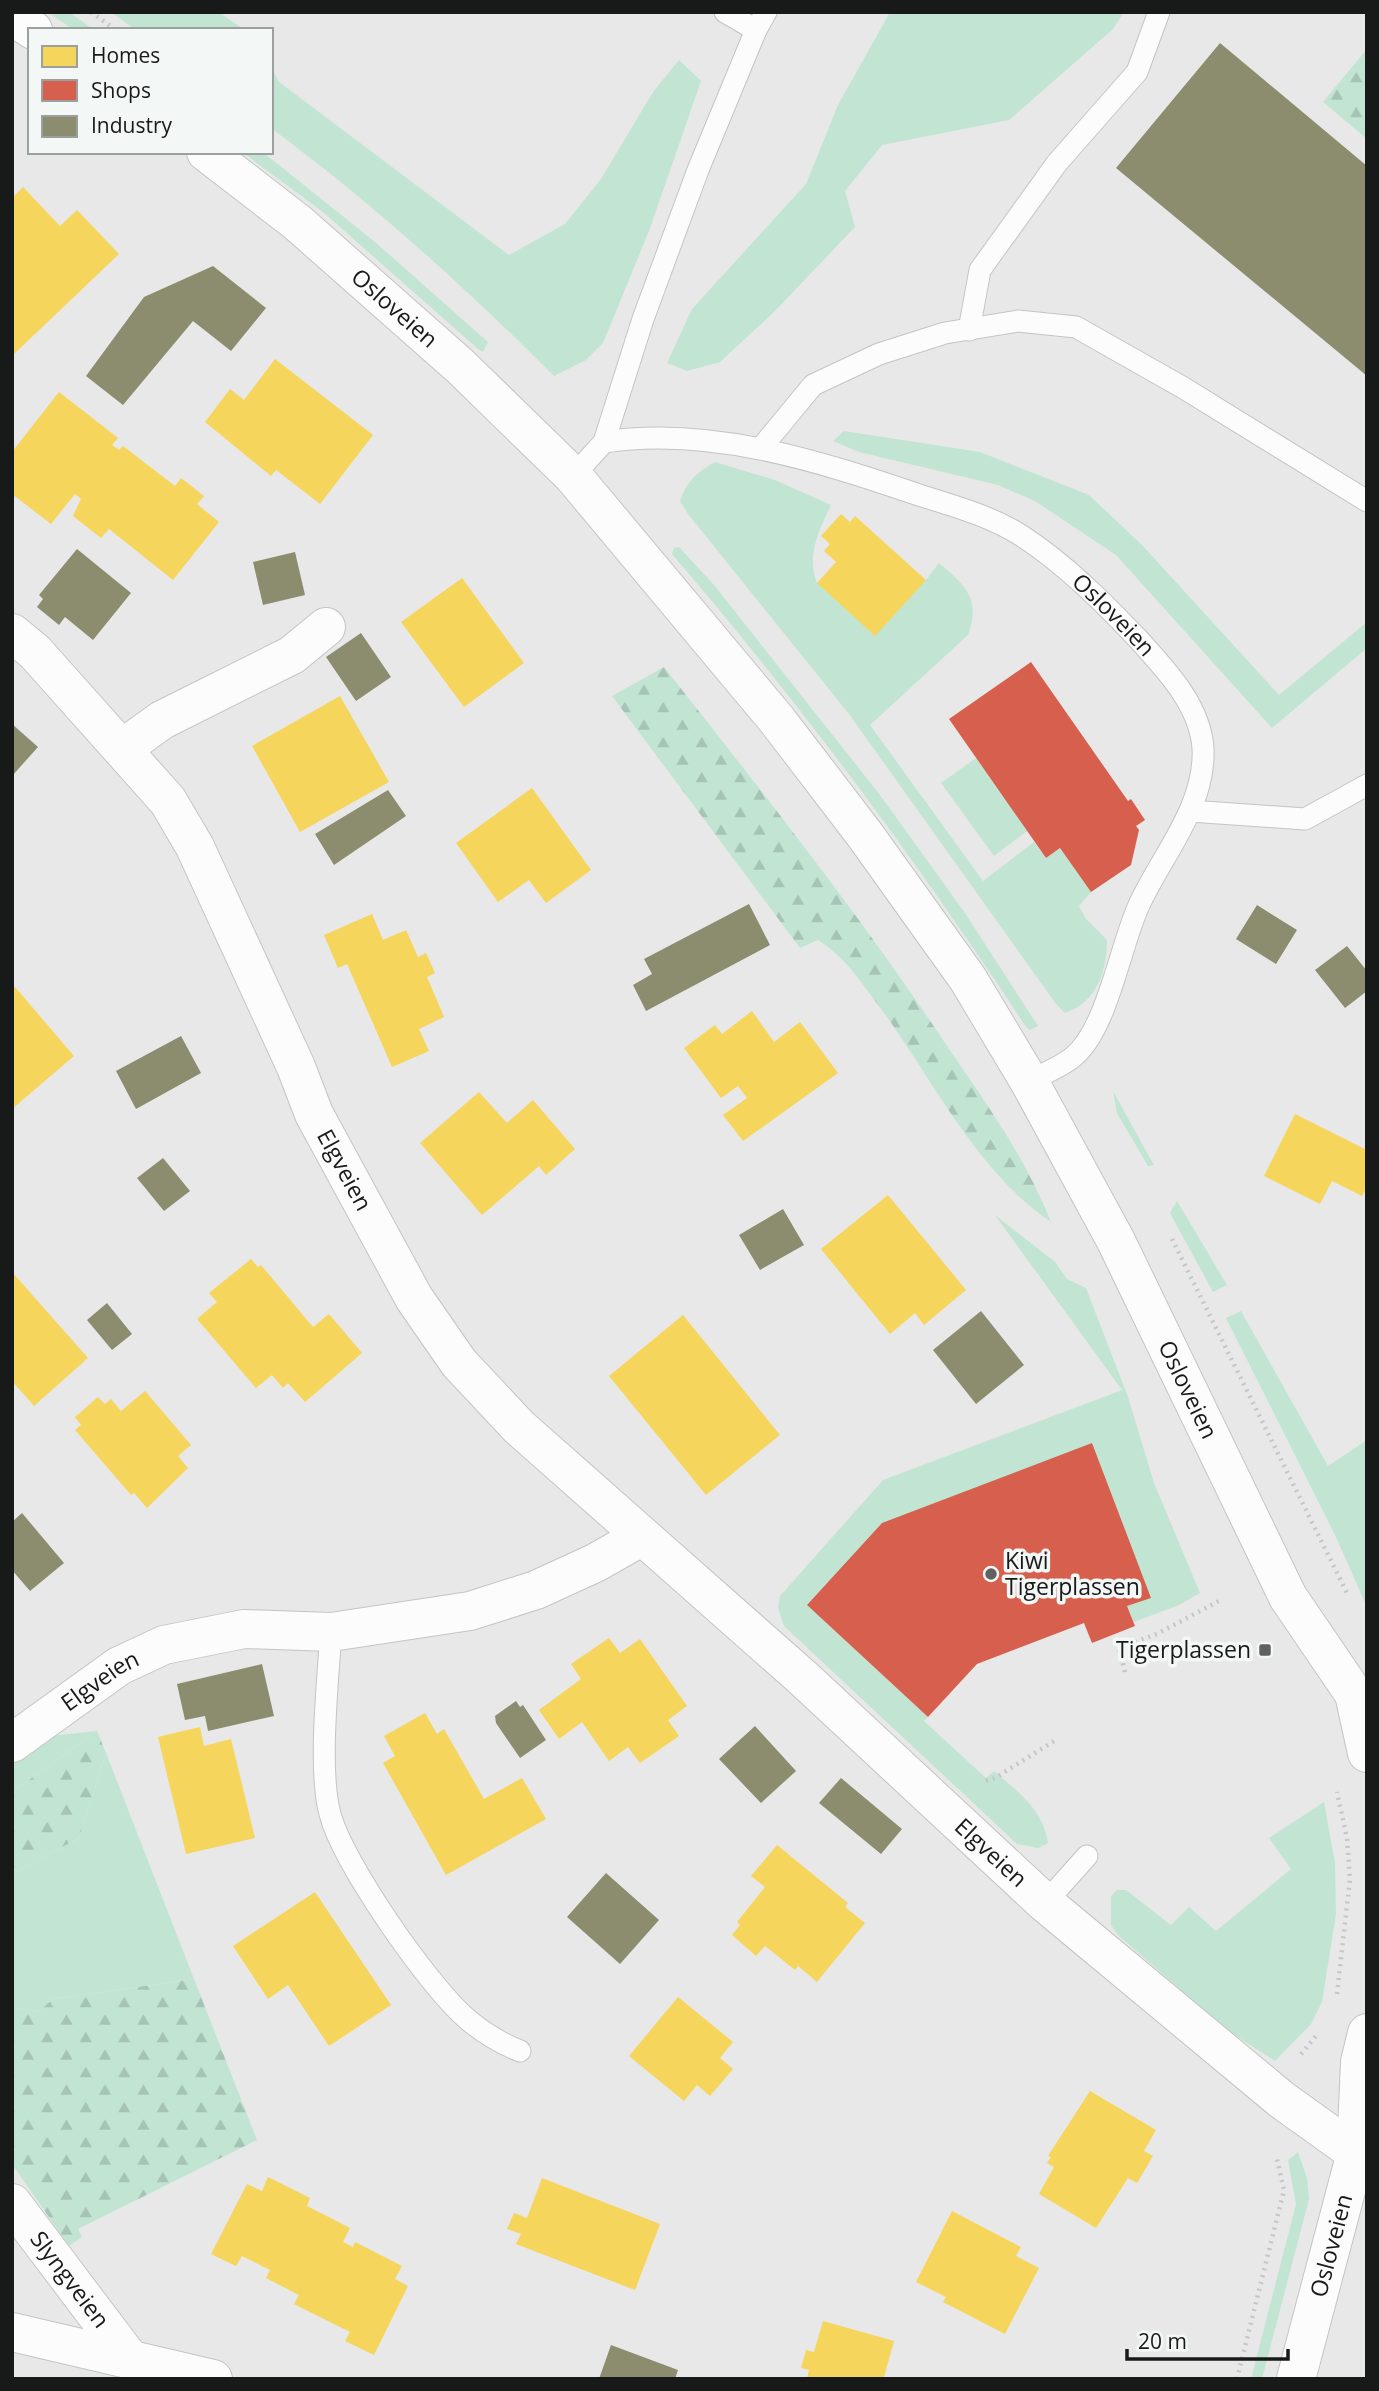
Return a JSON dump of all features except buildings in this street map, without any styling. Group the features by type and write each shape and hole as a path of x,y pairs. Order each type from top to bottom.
{"street":[{"path":"12,16 30,28"},
{"name":"Osloveien","path":"209,154 298,223 450,357 573,476 777,720 865,835 968,979 1029,1081 1116,1241 1288,1598 1360,1698 1367,1753"},
{"path":"123,748 162,720 292,654 326,627"},
{"name":"Elgveien","path":"12,633 34,652 168,801 195,847 296,1067 314,1114 414,1298 459,1363 519,1427 803,1678 1045,1903 1282,2099 1361,2142"},
{"name":"Elgveien","path":"12,1743 119,1666 164,1645 244,1629 331,1632 470,1611 536,1590 642,1537"},
{"name":"Osloveien","path":"1296,2379 1361,2142 1360,2062 1367,2033"},
{"name":"Slyngveien","path":"12,2203 129,2357"},
{"path":"12,2332 129,2357 213,2379"}],"lane":[{"path":"573,476 604,442 643,319 689,195 761,21 725,12"},
{"path":"969,330 980,270 1057,163 1137,72 1159,12"},
{"path":"761,448 813,385 879,354 944,333 1018,321 1076,327 1182,387 1367,501"},
{"name":"Osloveien","path":"604,442 641,437 761,448 885,483 982,516 1022,536 1106,605 1153,655 1192,707 1203,744 1203,774 1190,811 1138,907 1095,1030 1074,1057 1029,1081"},
{"path":"1190,811 1306,819 1367,785"},
{"path":"331,1632 325,1780 330,1813 343,1847 389,1921 464,2017 494,2040 520,2051"},
{"path":"1045,1903 1087,1856"}],"path":[{"path":"91,12 113,28"},
{"path":"1125,1672 1119,1648 1157,1634 1219,1601"},
{"path":"979,1782 995,1778 1054,1741"},
{"path":"1335,1783 1347,1838 1350,1879 1336,1998"},
{"path":"1294,2062 1322,2028"},
{"path":"1237,2379 1284,2190 1274,2143"}],"green space":[{"path":"48,12 69,12 91,28 71,28"},
{"path":"111,12 218,12 242,28 133,28"},
{"path":"890,12 1124,12 1113,29 1009,120 882,145 845,191 855,227 775,311 720,362 687,371 667,363 692,309 806,184 838,105"},
{"path":"1367,49 1367,139 1323,102"},
{"path":"679,60 701,81 649,231 603,343 586,360 554,376 417,247 273,130 273,71 279,82 509,255 565,224 601,179 653,92"},
{"path":"245,154 265,154 375,242 488,342 483,352 478,349 323,212"},
{"path":"844,431 980,452 1089,495 1142,545 1279,695 1367,622 1367,648 1272,728 1116,555 1035,501 998,485 859,452 833,441"},
{"path":"715,462 775,480 831,505 813,553 817,583 926,580 939,563 963,586 972,602 972,623 968,635 870,725 983,881 1034,842 1046,858 1060,848 1091,892 1079,906 1086,919 1107,940 1102,974 1085,1002 1065,1013 1056,1004 849,714 688,514 680,501 686,488 698,474"},
{"path":"679,547 714,585 880,795 965,913 1038,1026 1030,1030 1026,1027 943,904 856,784 720,610 672,554 674,548"},
{"path":"664,667 877,944 1002,1128 1029,1174 1051,1222 1024,1201 977,1150 899,1034 844,962 818,940 800,948 612,696"},
{"path":"976,758 1027,831 994,856 941,783"},
{"path":"1113,1091 1154,1165 1148,1166 1117,1113"},
{"path":"1177,1201 1227,1285 1213,1292 1170,1213"},
{"path":"995,1215 1055,1262 1067,1279 1086,1288 1128,1397 1154,1483 1200,1593 1179,1605 1134,1622 1127,1606 1150,1598 882,1523 807,1605 928,1717 924,1721 986,1778 994,1771 1028,1802 1041,1820 1048,1843 1038,1848 1017,1844 784,1626 778,1608 780,1596 883,1480 1122,1390"},
{"path":"1241,1311 1328,1466 1367,1440 1367,1607 1335,1535 1226,1318"},
{"path":"97,1731 12,1792 12,1763 50,1736"},
{"path":"97,1731 106,1753 79,1838 12,1874 12,1792"},
{"path":"106,1753 194,1979 53,1999 38,2012 16,2008 12,2003 12,1874 79,1838"},
{"path":"1324,1802 1335,1863 1336,1914 1322,2002 1311,2024 1275,2061 1227,2030 1119,1936 1111,1925 1111,1896 1117,1890 1126,1890 1171,1925 1189,1907 1216,1931 1291,1869 1269,1838"},
{"path":"194,1979 257,2140 78,2229 82,2237 69,2246 12,2164 12,2003 16,2008 38,2012 53,1999"},
{"path":"1298,2152 1307,2178 1309,2199 1262,2379 1251,2379 1296,2204 1288,2160"}],"place":[{"name":"Kiwi Tigerplassen","path":"991,1574"},
{"name":"Tigerplassen","path":"1265,1650"}]}
